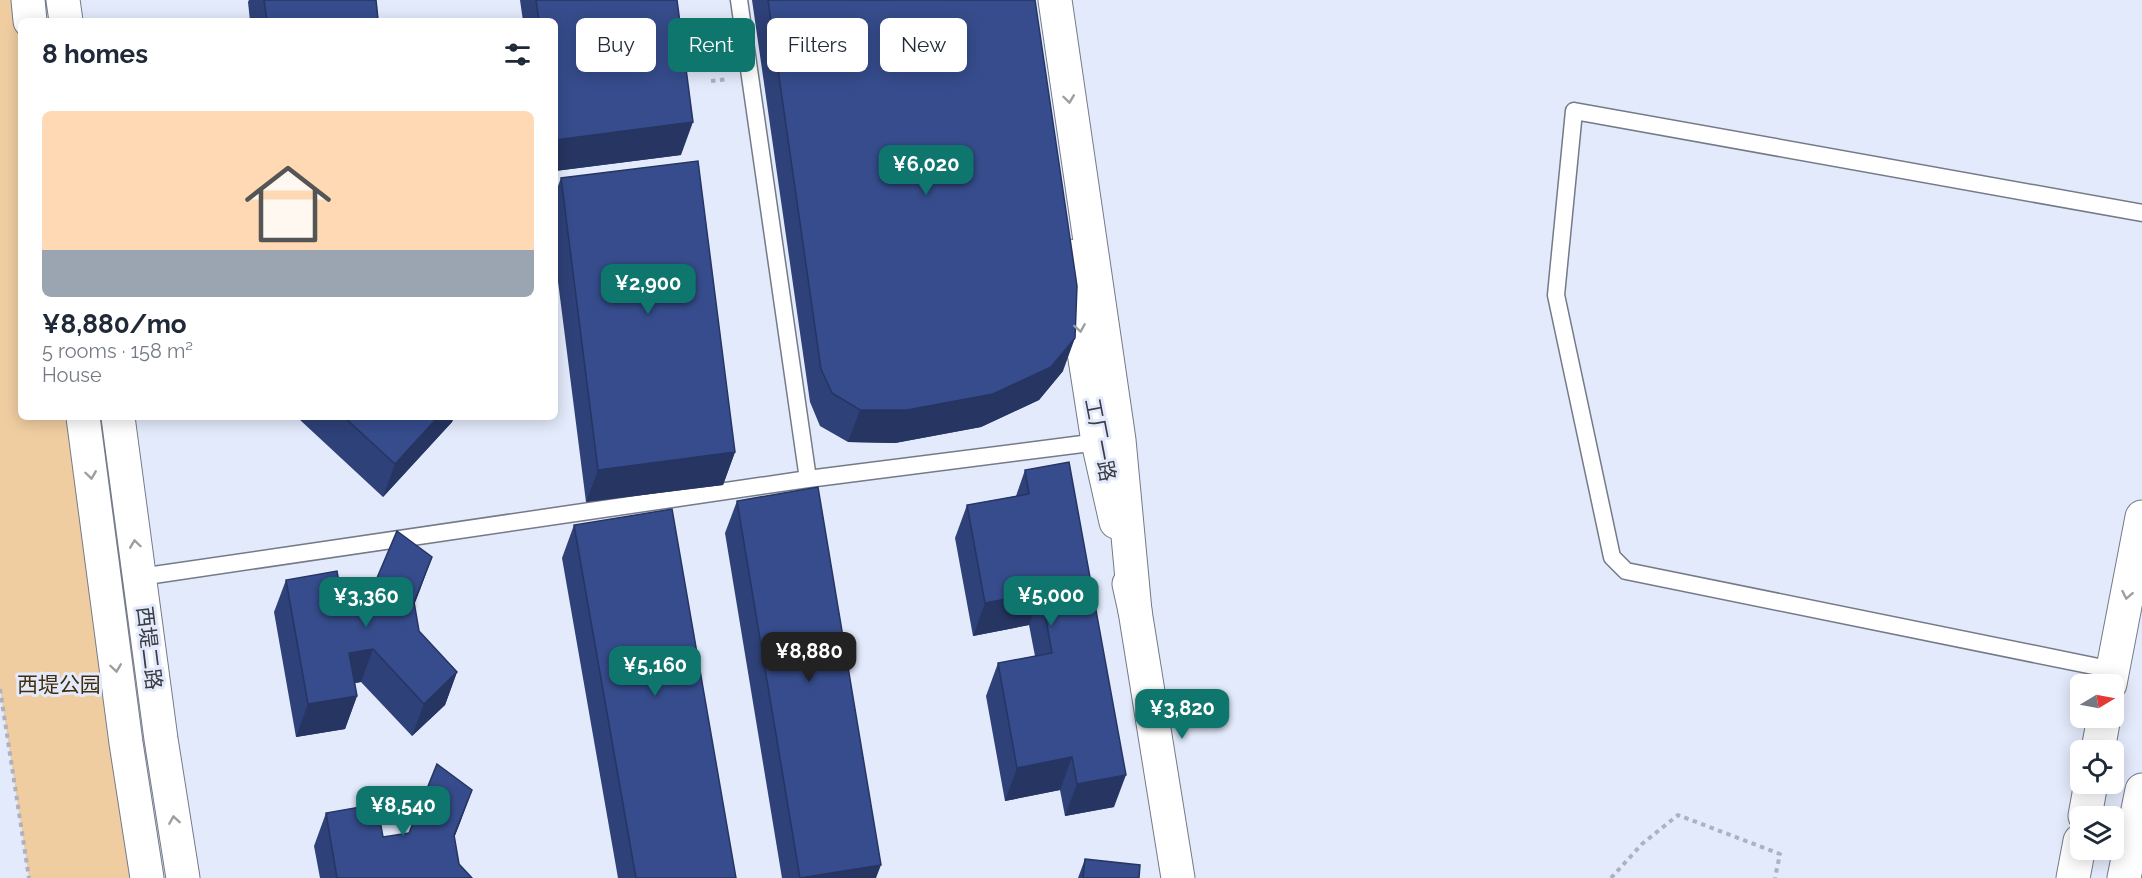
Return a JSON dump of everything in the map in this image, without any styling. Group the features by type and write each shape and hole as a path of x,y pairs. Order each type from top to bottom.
{"main road":[{"path":"28,0 30,18"},
{"path":"63,0 66,18"},
{"name":"工厂一路","path":"1034,0 1061,202 1098,442 1135,611 1178,878"},
{"path":"1055,0 1119,440 1135,611"},
{"name":"西堤二路","path":"83,420 126,743 147,878"},
{"name":"西堤二路","path":"118,420 161,739 183,878"},
{"path":"2113,674 2142,517"},
{"path":"2124,878 2142,790"},
{"path":"2073,878 2076,860"}],"lane":[{"path":"739,0 808,479"},
{"path":"2098,674 1626,571 1612,557 1556,295 1574,111 2142,213"},
{"path":"140,577 808,479 1098,442"}],"path":[{"path":"0,689 29,878"},
{"path":"1611,878 1642,844 1678,815 1780,854 1775,878"}],"green space":[{"name":"西堤公园","path":"0,0 28,0 22,18 18,18 18,420 83,420 147,878 29,878 0,689"}],"building":[{"path":"264,0 376,0 378,18 267,18"},
{"path":"536,0 677,0 679,18 668,18 668,72 686,72 693,122 558,140 558,18 539,18"},
{"path":"768,0 1035,0 1077,286 1075,338 1051,367 993,394 907,410 860,410 832,393 821,369 778,72 868,72 868,18 771,18"},
{"path":"698,161 735,452 598,470 561,178"},
{"path":"347,420 435,420 395,464"},
{"path":"1069,462 1126,775 1077,784 1072,757 1017,768 998,663 1052,653 1041,592 985,603 967,505 1029,494 1025,470"},
{"path":"818,487 881,865 800,878 737,501"},
{"path":"672,509 736,878 636,878 574,525"},
{"path":"397,531 432,557 414,602 419,631 457,672 424,704 373,649 349,653 357,696 308,704 286,580 337,571 343,604 368,599"},
{"path":"437,764 472,790 454,835 459,864 472,878 337,878 326,813 377,804 383,837 409,833"},
{"path":"1085,859 1140,865 1139,878 1083,878"}]}
